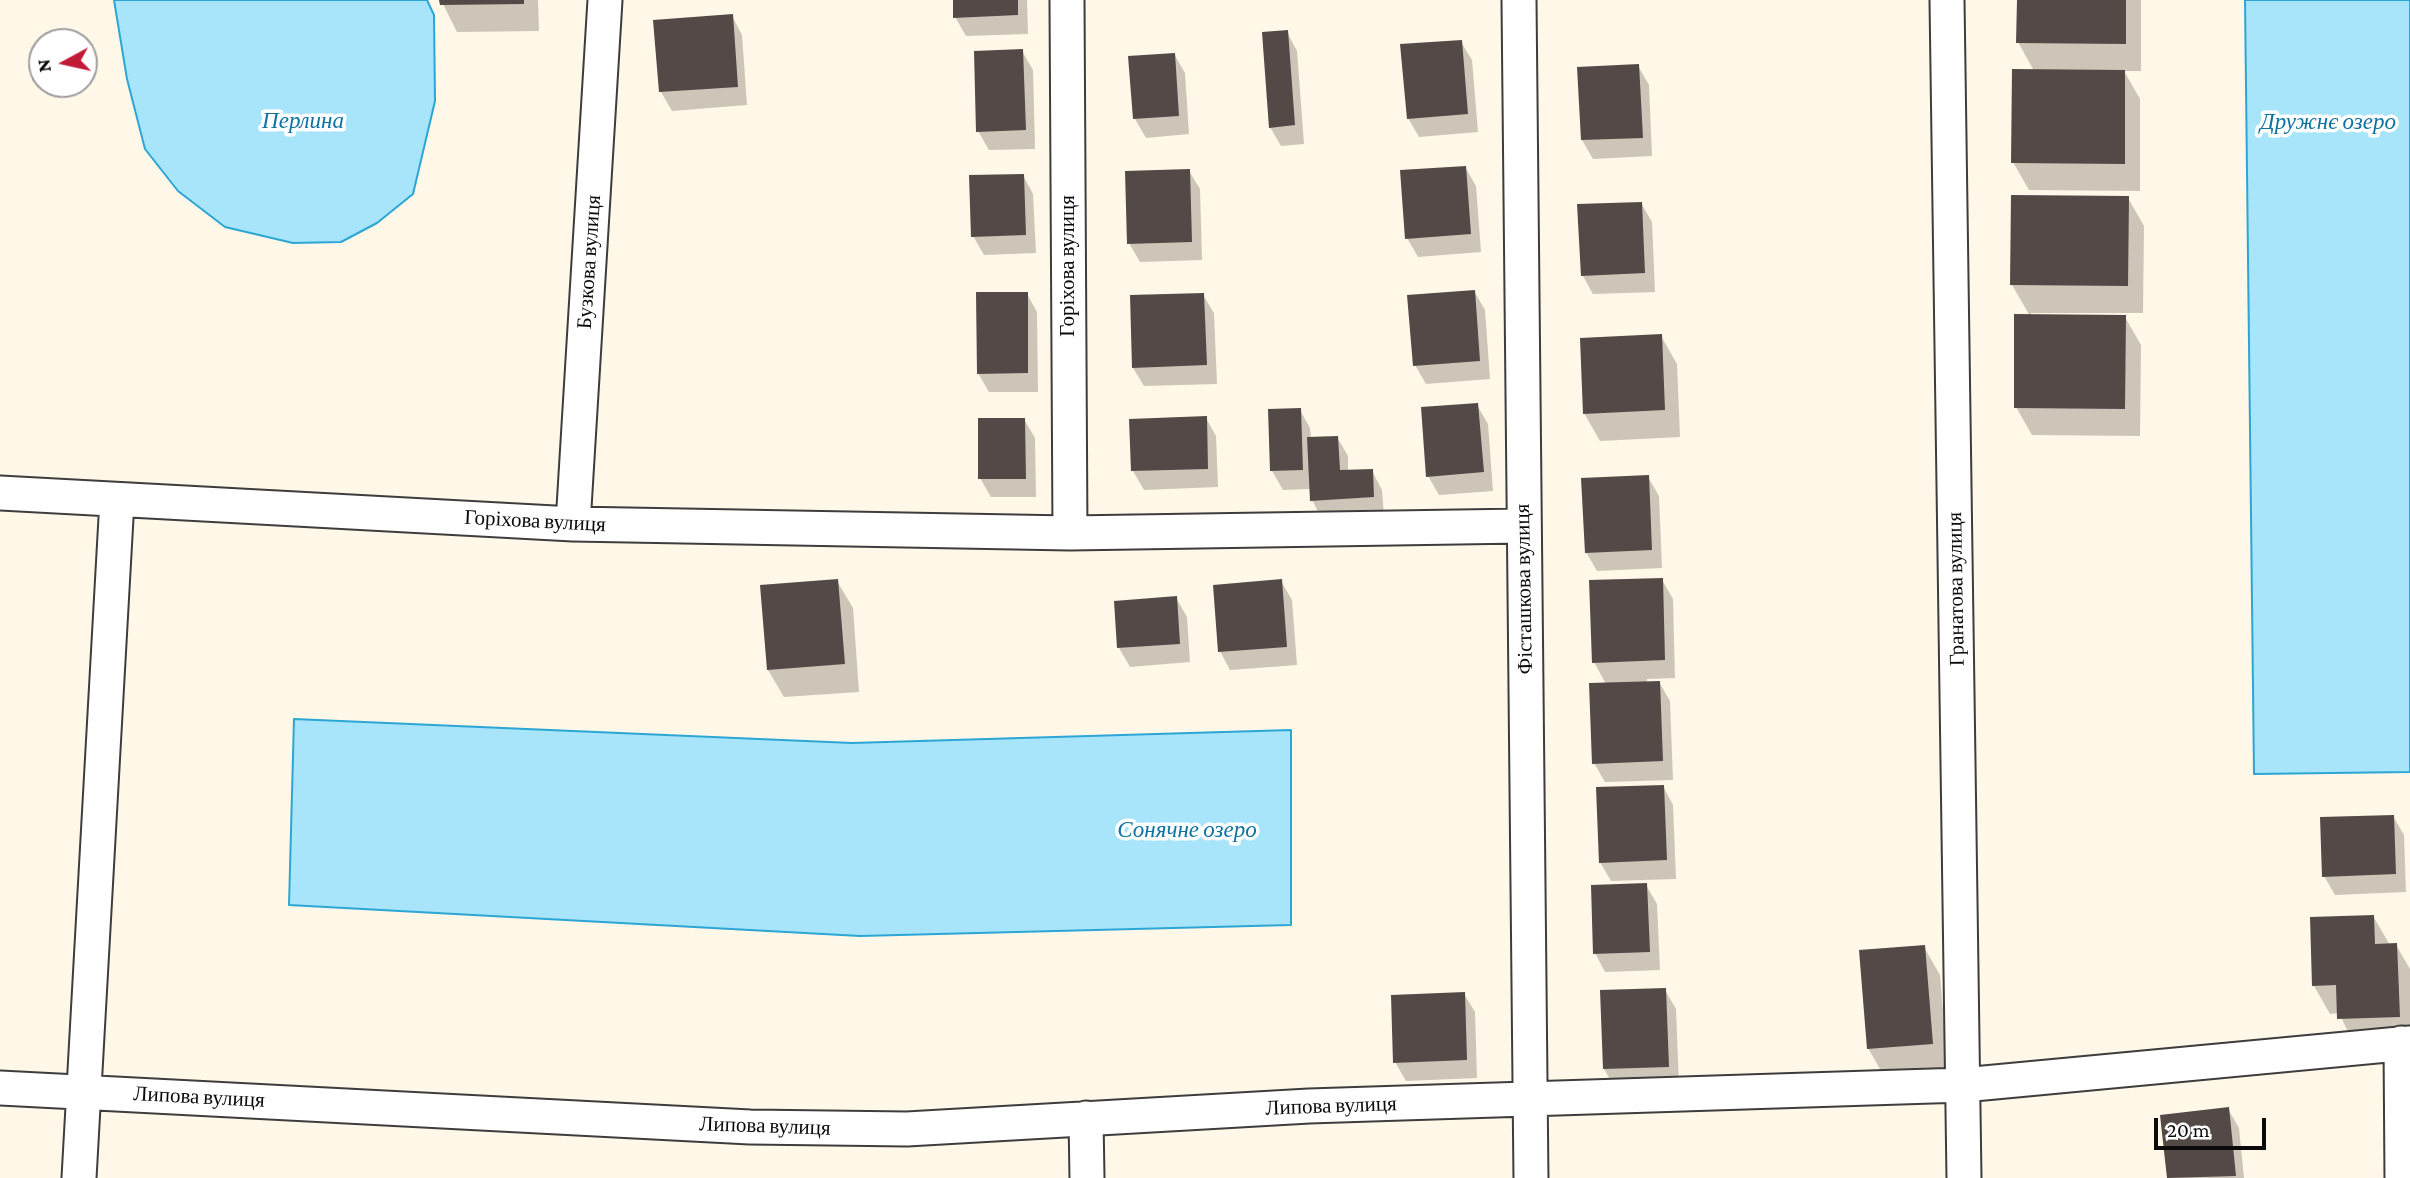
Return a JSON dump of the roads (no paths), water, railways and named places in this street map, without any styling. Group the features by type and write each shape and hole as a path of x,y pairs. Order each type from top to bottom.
{"street":[{"name":"Бузкова вулиця","path":"573,524 605,0"},
{"name":"Горіхова вулиця","path":"1067,0 1070,533"},
{"name":"Фісташкова вулиця","path":"1519,0 1531,1178"},
{"name":"Гранатова вулиця","path":"1947,0 1964,1178"},
{"name":"Горіхова вулиця","path":"0,493 573,524 1070,533 1523,526"},
{"path":"79,1178 117,500"},
{"name":"Липова вулиця","path":"0,1088 750,1127 907,1129 1309,1105 1963,1085 2406,1043"},
{"path":"2402,1178 2406,1043"},
{"path":"1086,1118 1087,1178"}],"water":[{"name":"Перлина","path":"114,0 427,0 434,15 435,101 413,194 377,223 341,242 293,243 225,227 178,191 145,149 127,79"},
{"name":"Дружнє озеро","path":"2245,0 2410,0 2410,772 2254,774"},
{"name":"Сонячне озеро","path":"294,719 852,743 1291,730 1291,925 860,936 289,905"}]}
